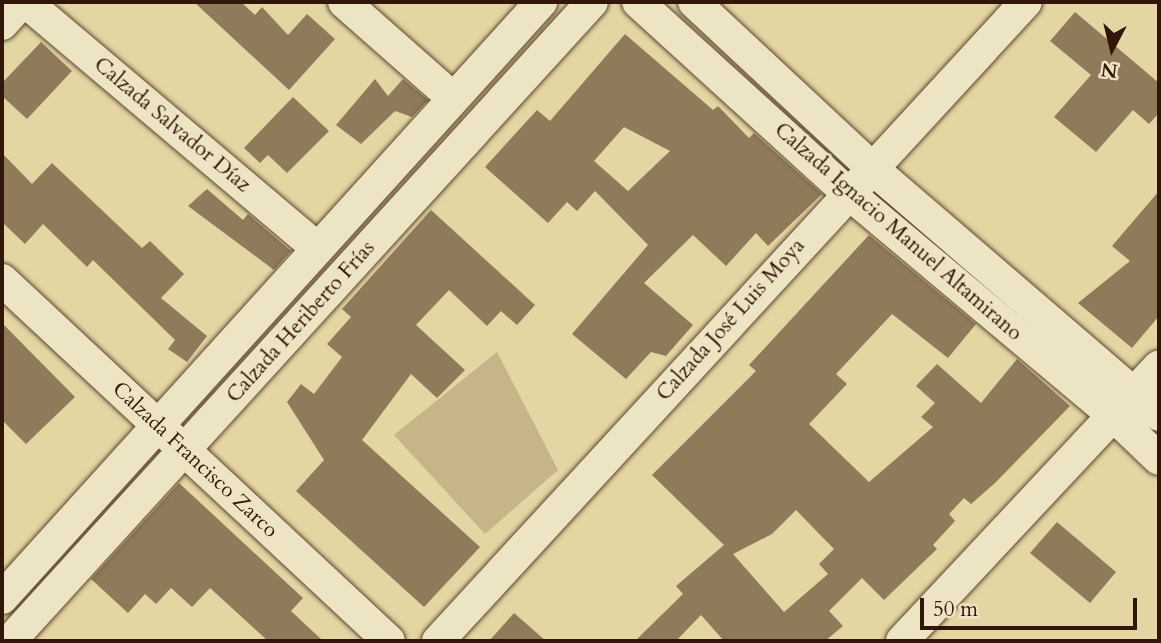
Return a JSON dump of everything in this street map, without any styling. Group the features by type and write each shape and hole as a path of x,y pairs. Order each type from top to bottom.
{"street":[{"path":"2,24 24,2"},
{"name":"Calzada Salvador Díaz","path":"24,2 317,248"},
{"path":"344,2 453,98"},
{"name":"Calzada Heriberto Frías","path":"7,583 158,424 541,2"},
{"name":"Calzada Heriberto Frías","path":"10,641 592,2"},
{"name":"Calzada Ignacio Manuel Altamirano","path":"638,2 847,192 1114,416 1159,459"},
{"name":"Calzada Ignacio Manuel Altamirano","path":"694,2 873,169 1159,415"},
{"name":"Calzada José Luis Moya","path":"438,641 847,192 873,169 1026,2"},
{"name":"Calzada Francisco Zarco","path":"2,280 389,641"},
{"path":"902,641 1137,394 1159,366"}],"shaded area":[{"path":"497,352 558,470 485,534 394,435"}],"building":[{"path":"194,2 241,2 255,15 262,7 288,35 307,14 335,39 289,90"},
{"path":"1075,12 1159,83 1159,113 1149,124 1133,110 1096,152 1054,117 1091,75 1050,41"},
{"path":"625,34 713,110 718,106 749,138 754,133 822,194 768,246 756,233 726,266 693,235 644,283 693,325 666,356 651,352 626,379 572,334 648,245 595,191 577,211 567,202 548,223 485,167 537,110 550,121","holes":["624,127 670,151 628,191 594,161"]},
{"path":"41,42 72,71 27,119 2,96 2,83"},
{"path":"375,79 388,96 403,79 428,100 412,117 395,111 361,144 336,125"},
{"path":"293,97 329,131 287,173 268,155 260,163 244,148"},
{"path":"2,153 32,184 52,163 142,248 150,241 184,274 161,298 207,336 187,362 168,349 175,340 93,260 87,267 43,224 25,244 2,222"},
{"path":"207,189 243,220 248,214 291,251 274,270 188,206"},
{"path":"1159,191 1159,316 1132,348 1078,303 1130,261 1112,246"},
{"path":"431,210 535,305 517,325 501,311 487,326 449,290 416,325 465,370 437,398 411,374 362,440 480,547 424,607 296,491 324,460 287,402 301,384 314,394 342,357 327,344 351,317 342,309"},
{"path":"869,235 976,324 948,358 892,314 836,374 847,384 809,424 869,482 933,427 921,417 935,403 916,386 937,364 981,403 1017,359 1070,406 971,504 964,498 949,514 955,521 933,545 937,549 884,600 862,578 829,611 843,626 825,641 724,641 701,615 676,641 635,641 683,594 676,586 724,545 652,475 756,371 749,365","holes":["796,510 834,549 819,564 828,574 784,612 733,554 772,534"]},
{"path":"2,323 75,397 26,444 2,420"},
{"path":"179,483 303,598 291,611 323,641 268,641 210,588 192,607 171,588 156,604 145,594 128,613 91,579"},
{"path":"1057,522 1116,572 1090,603 1030,553"},
{"path":"514,613 546,641 489,641"}]}
